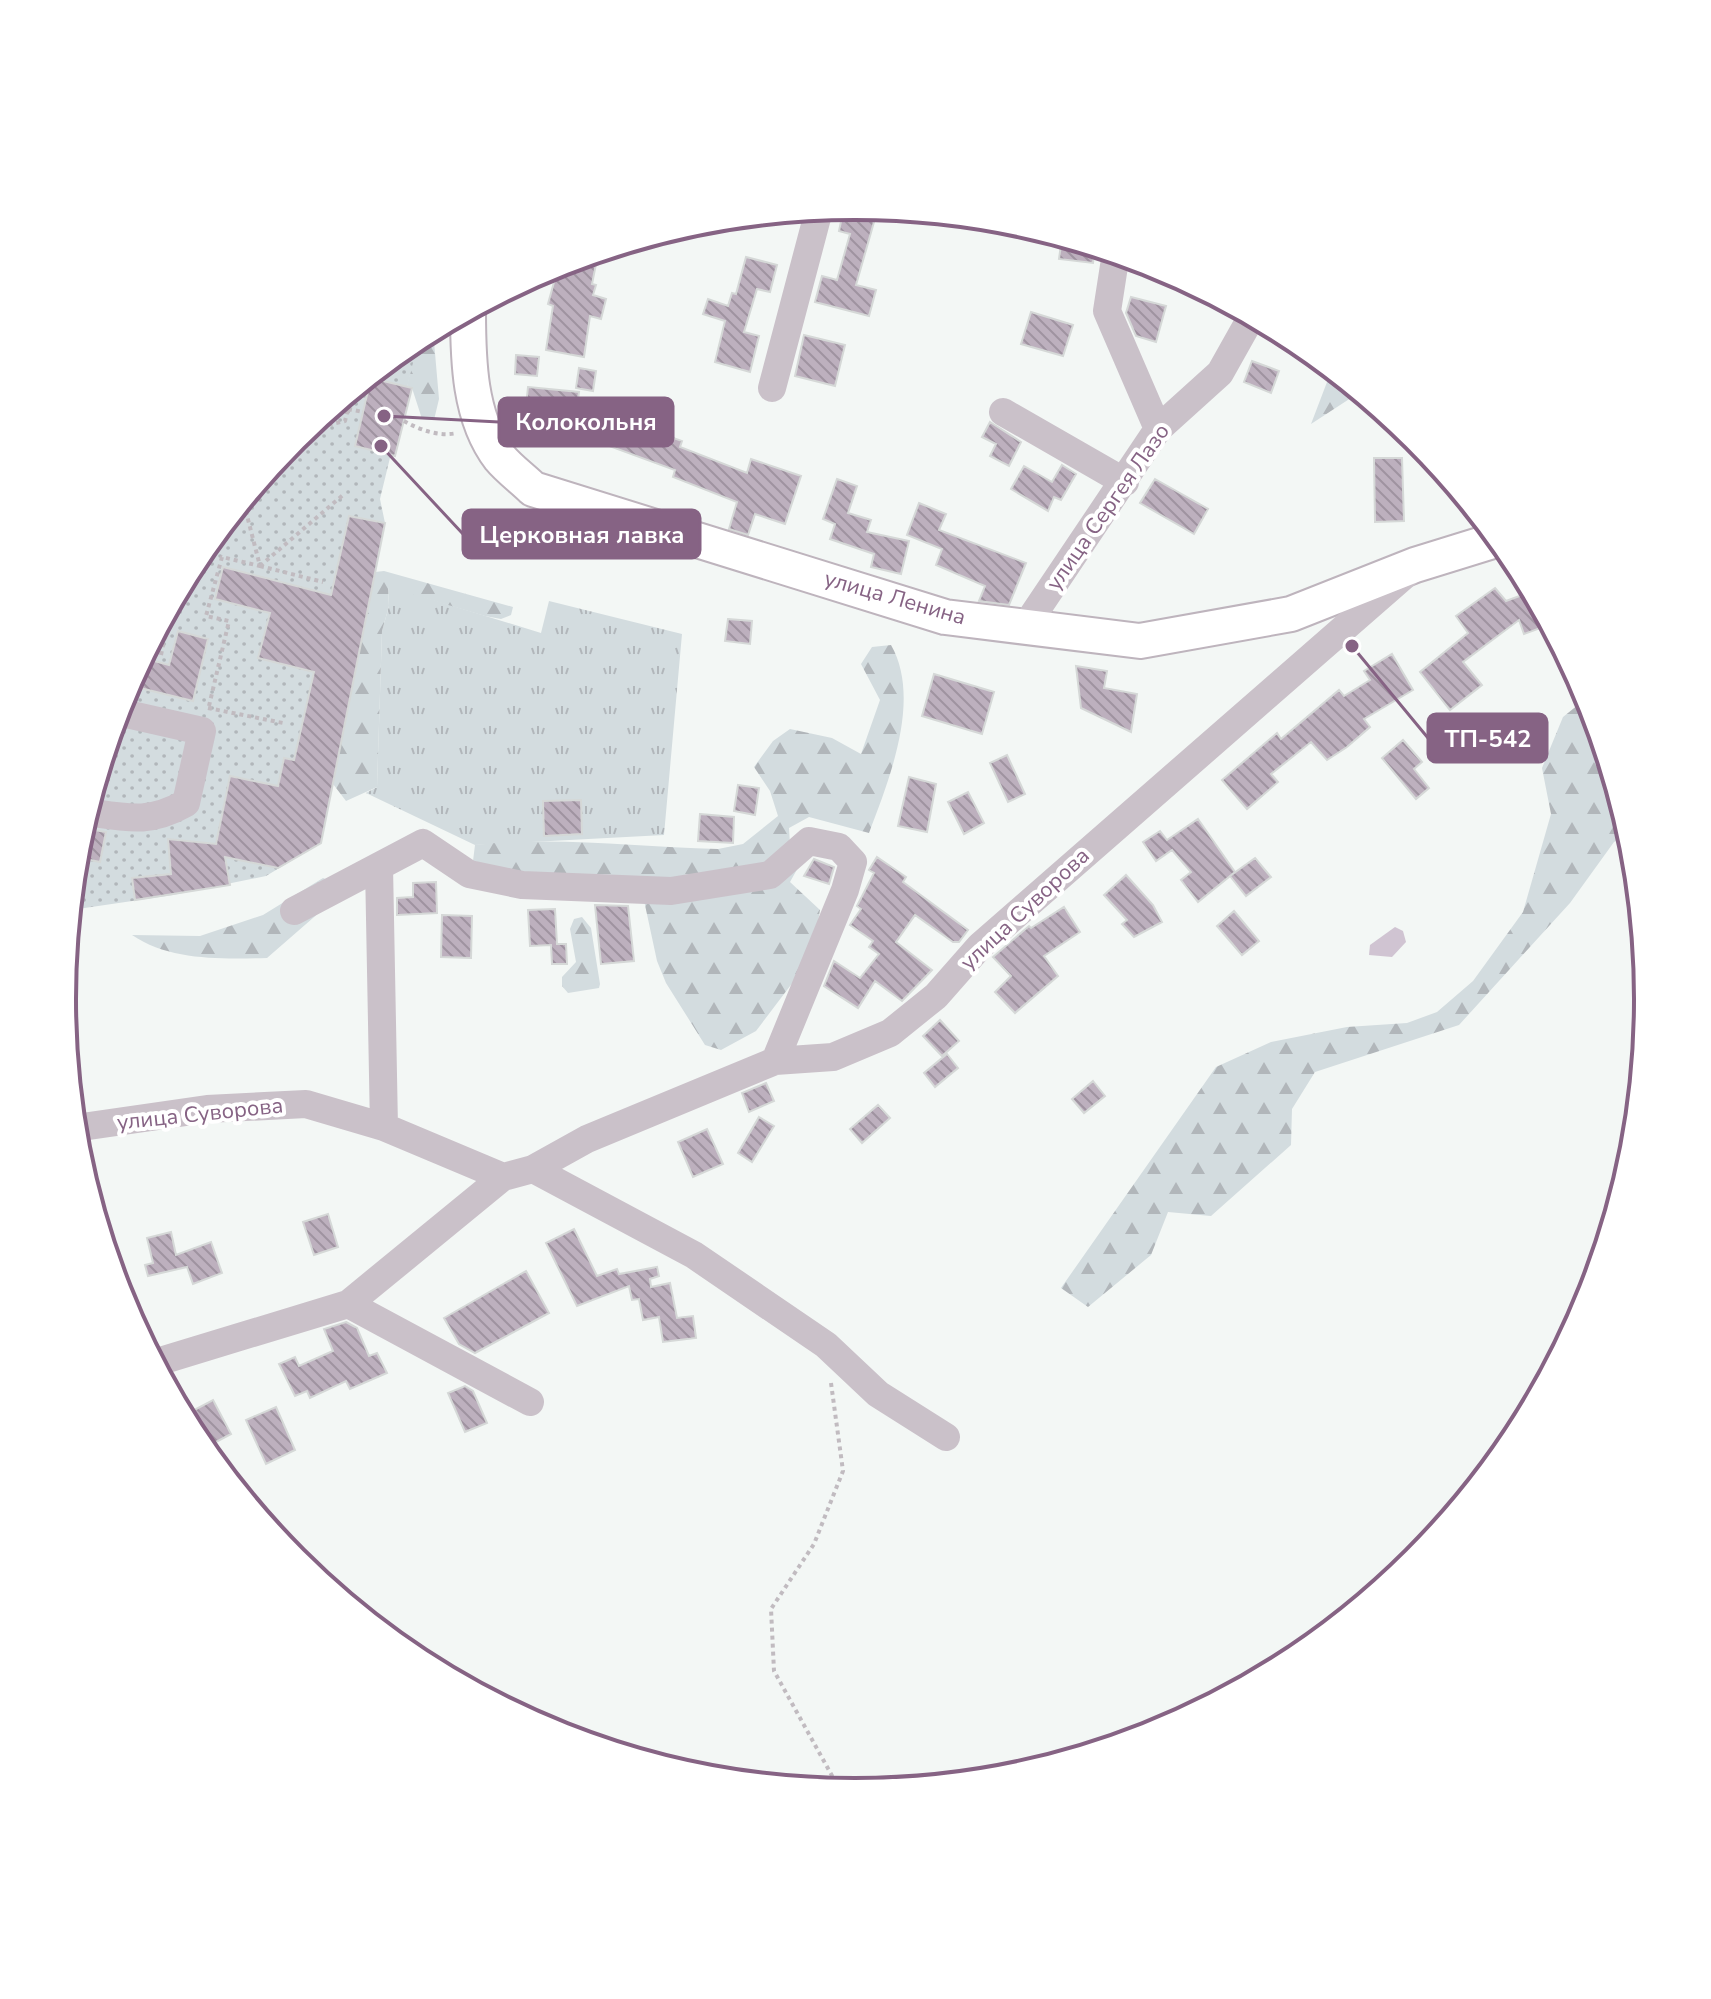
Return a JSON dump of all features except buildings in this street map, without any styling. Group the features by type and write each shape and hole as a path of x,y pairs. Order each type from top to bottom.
{"main road":[{"name":"улица Ленина","path":"469,323 472,383 483,428 500,459 533,489 945,617 1140,641 1291,614 1415,565 1487,543"}],"street":[{"path":"772,388 816,222"},
{"path":"1114,264 1107,311 1158,429"},
{"name":"улица Сергея Лазо","path":"1025,627 1158,429 1220,373 1247,325"},
{"path":"1003,412 1125,482"},
{"name":"улица Суворова","path":"164,1360 348,1304 503,1177 533,1169 587,1139 775,1061 833,1057 890,1033 936,996 980,946 1415,565"},
{"path":"99,813 161,817 186,803 206,719 131,713"},
{"path":"294,911 423,843 469,874 522,885 671,891 770,875 809,841 839,847 853,862 845,890 775,1061"},
{"path":"379,866 384,1127"},
{"name":"улица Суворова","path":"87,1126 207,1109 306,1104 384,1127 503,1177"},
{"path":"533,1169 694,1255 826,1345 878,1394 946,1437"},
{"path":"348,1304 530,1402"}],"path":[{"path":"330,424 345,421 348,409 363,412"},
{"path":"404,421 418,429 448,435 483,428"},
{"path":"260,566 343,495"},
{"path":"246,513 260,566"},
{"path":"283,723 206,719 229,621 206,616 222,557 323,582"},
{"path":"161,655 164,640"},
{"path":"826,1345 843,1471 814,1544 771,1609 774,1671 833,1778"}],"green space":[{"path":"434,344 439,399 434,420 422,419 412,388 407,386 414,357"},
{"path":"415,356 380,499 385,523 321,843 266,876 173,895 82,908 91,847 103,798 135,701 180,610 237,525 304,448 342,413"},
{"path":"1328,380 1351,398 1311,424"},
{"path":"384,571 513,607 511,615 501,619 388,587 389,606 382,631 377,787 346,801 333,784 334,767 375,572"},
{"path":"388,586 541,633 549,601 682,634 664,835 475,845 366,793 377,787 382,631 389,606"},
{"path":"891,645 900,666 903,714 893,764 869,833 809,817 789,828 790,844 800,864 790,882 820,910 812,957 756,1031 721,1050 705,1045 666,983 657,961 642,891 554,880 473,861 475,845 505,843 566,842 718,849 743,844 778,816 770,791 754,767 773,741 790,729 832,738 861,754 880,700 861,664 872,647"},
{"path":"1578,705 1594,749 1618,840 1570,903 1459,1025 1315,1072 1292,1109 1291,1145 1211,1216 1168,1212 1151,1255 1088,1307 1061,1288 1216,1067 1271,1042 1347,1027 1407,1023 1437,1012 1473,981 1523,912 1551,814 1542,768 1563,717"},
{"path":"323,878 330,881 321,911 267,958 197,957 163,950 132,935 200,936 263,915"},
{"path":"582,917 591,928 600,984 599,988 568,993 562,986 562,977 576,962 570,929 574,919"}],"shaded area":[{"path":"1395,927 1403,931 1406,942 1392,957 1369,955 1370,945"}],"place":[{"name":"Колокольня","path":"384,416"},
{"name":"Церковная лавка","path":"381,446"},
{"name":"ТП-542","path":"1352,646"}]}
